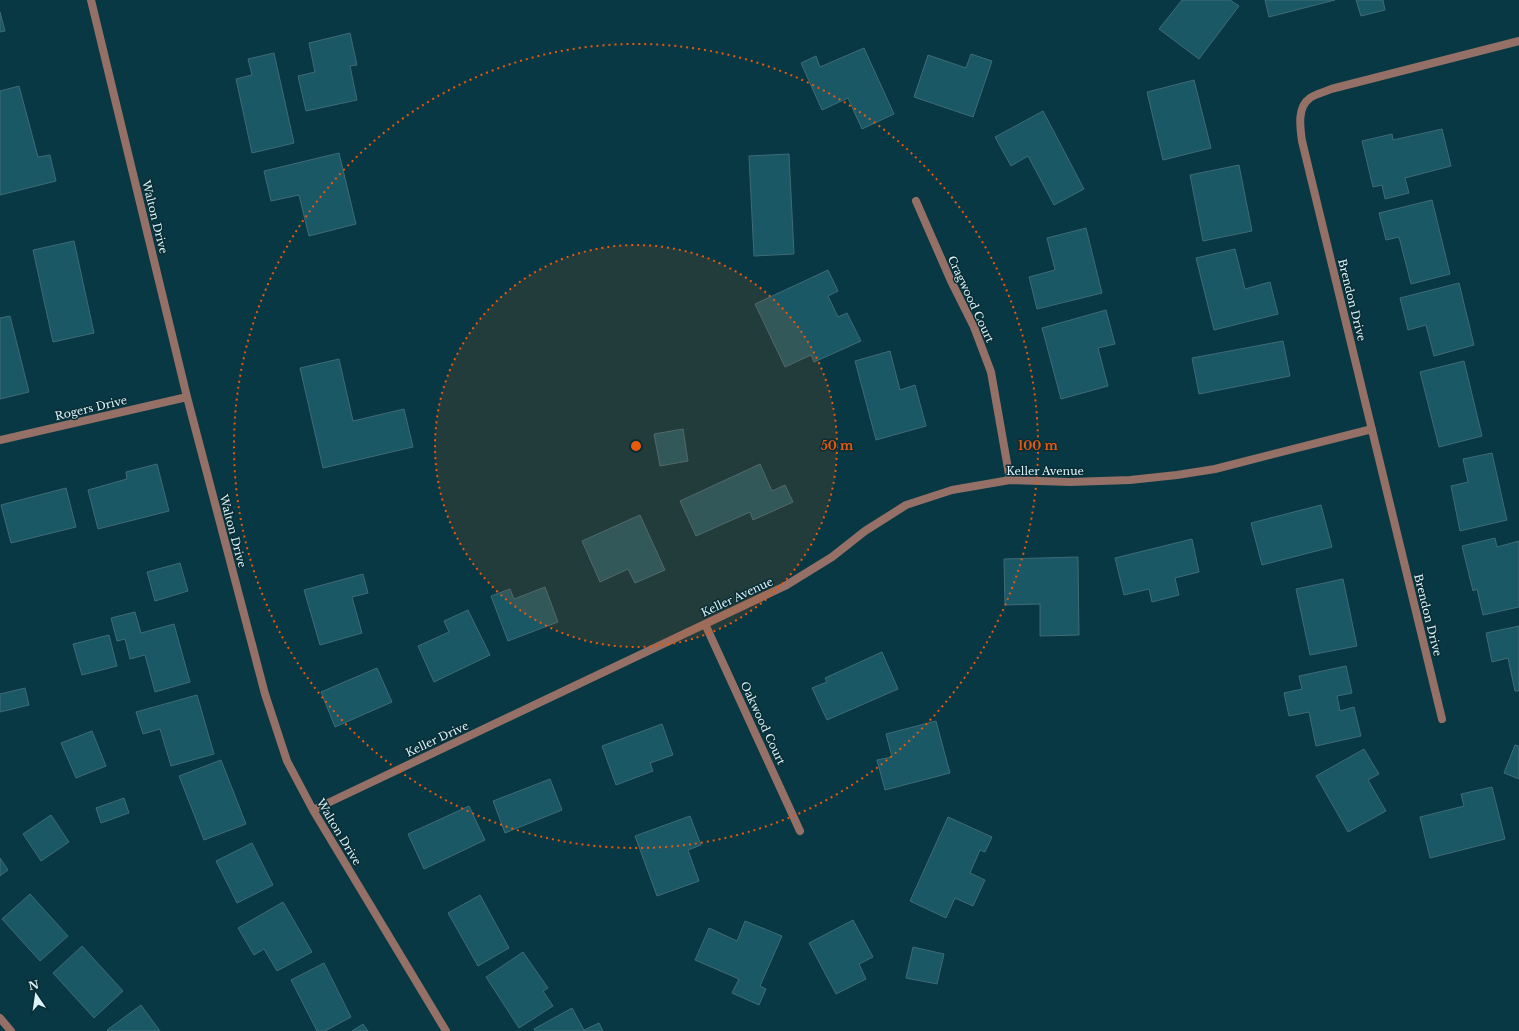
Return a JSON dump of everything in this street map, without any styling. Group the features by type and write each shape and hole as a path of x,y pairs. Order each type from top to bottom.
{"street":[{"name":"Walton Drive","path":"91,0 187,397 264,694 287,761 313,810 446,1031"},
{"name":"Brendon Drive","path":"1442,719 1302,141 1300,127 1302,109 1309,98 1331,89 1519,41"},
{"name":"Cragwood Court","path":"916,202 951,281 974,327 991,372 1010,480"},
{"name":"Rogers Drive","path":"0,440 187,397"},
{"name":"Keller Avenue","path":"571,688 785,586 832,557 865,531 906,505 952,490 1010,480 1077,482 1130,480 1177,475 1215,469 1372,429"},
{"name":"Oakwood Court","path":"705,624 800,831"},
{"name":"Keller Drive","path":"313,810 571,688"},
{"path":"0,1018 11,1031"}],"building":[{"path":"1182,0 1230,0 1239,6 1199,59 1159,29"},
{"path":"1265,0 1335,0 1269,17"},
{"path":"1356,0 1383,0 1385,10 1361,16"},
{"path":"0,12 5,31 0,32"},
{"path":"350,33 357,65 350,66 357,100 306,111 298,76 315,72 309,43"},
{"path":"864,48 894,114 862,129 848,98 822,110 801,63 816,56 820,67"},
{"path":"274,53 294,143 252,153 236,79 252,75 248,59"},
{"path":"971,54 992,61 973,117 914,97 928,55 966,68"},
{"path":"1194,80 1211,148 1163,160 1147,92"},
{"path":"19,86 38,157 50,155 56,181 0,195 0,91"},
{"path":"1043,111 1084,189 1054,205 1028,156 1011,166 995,137"},
{"path":"1442,129 1451,166 1405,178 1409,193 1385,199 1382,185 1373,187 1362,141 1392,134 1393,140"},
{"path":"339,153 356,224 309,236 299,195 271,201 264,171"},
{"path":"789,154 794,254 754,256 749,156"},
{"path":"1239,165 1252,231 1203,241 1190,175"},
{"path":"1432,200 1450,274 1411,284 1399,237 1386,240 1379,213"},
{"path":"1086,228 1102,293 1037,309 1029,277 1055,270 1047,238"},
{"path":"74,241 94,333 53,342 33,250"},
{"path":"1235,249 1245,289 1270,282 1278,314 1214,330 1196,258"},
{"path":"828,270 838,291 828,296 838,317 847,313 861,341 814,362 811,355 785,367 755,304"},
{"path":"1459,283 1474,345 1434,356 1426,325 1408,330 1400,298"},
{"path":"1106,310 1115,344 1098,348 1108,386 1061,399 1042,328"},
{"path":"10,316 29,392 0,399 0,318"},
{"path":"1283,341 1290,376 1199,394 1192,358"},
{"path":"890,351 900,390 915,385 926,426 876,440 855,361"},
{"path":"339,359 353,421 404,409 413,447 323,468 300,368"},
{"path":"1464,361 1482,436 1439,447 1420,372"},
{"path":"683,429 688,461 660,466 654,434"},
{"path":"1492,453 1507,520 1460,531 1451,486 1468,482 1463,459"},
{"path":"157,464 169,511 98,529 88,490 127,479 126,472"},
{"path":"760,464 772,491 785,485 793,502 753,520 750,512 696,536 680,501"},
{"path":"66,488 76,527 11,543 1,505"},
{"path":"1321,505 1332,547 1262,565 1251,523"},
{"path":"640,515 665,570 635,583 628,569 600,582 582,541"},
{"path":"1495,538 1497,547 1519,541 1519,607 1483,615 1477,589 1473,591 1462,546"},
{"path":"1192,539 1199,572 1175,578 1179,595 1152,602 1149,589 1124,595 1115,558"},
{"path":"1078,557 1079,635 1040,636 1040,604 1005,605 1004,559"},
{"path":"180,563 188,591 155,601 147,572"},
{"path":"363,574 368,593 352,597 362,633 320,645 304,590"},
{"path":"1343,579 1357,646 1310,655 1296,589"},
{"path":"545,587 558,622 508,641 491,596 510,589 514,599"},
{"path":"468,610 490,655 434,682 418,646 449,632 444,621"},
{"path":"135,612 141,633 174,624 190,682 155,692 145,655 130,659 125,639 117,641 111,618"},
{"path":"1519,626 1519,691 1515,691 1508,658 1492,662 1486,633"},
{"path":"109,635 117,666 82,675 73,644"},
{"path":"882,652 898,689 827,720 812,688 827,682 825,678"},
{"path":"1346,666 1352,693 1337,696 1340,711 1354,707 1361,736 1316,746 1309,712 1289,716 1284,693 1302,689 1299,676"},
{"path":"377,668 392,702 335,727 321,692"},
{"path":"25,688 29,705 0,712 0,694"},
{"path":"197,695 214,754 171,766 160,729 143,734 136,712"},
{"path":"936,721 950,773 885,790 877,760 892,757 886,734"},
{"path":"662,724 673,755 650,763 653,771 616,785 602,746"},
{"path":"92,731 106,766 76,778 61,743"},
{"path":"1515,745 1519,746 1519,779 1504,773"},
{"path":"1364,749 1379,774 1368,780 1386,811 1348,832 1316,776"},
{"path":"221,760 246,824 204,840 179,776"},
{"path":"550,779 562,810 505,833 493,801"},
{"path":"1492,787 1505,839 1430,858 1420,817 1464,806 1461,794"},
{"path":"124,798 129,813 101,823 96,808"},
{"path":"469,806 485,840 424,869 408,834"},
{"path":"51,815 69,842 41,861 23,834"},
{"path":"690,816 701,845 688,850 699,881 657,896 635,836"},
{"path":"948,817 992,837 985,852 980,850 970,873 985,880 973,906 955,898 946,918 910,901"},
{"path":"252,843 273,885 237,903 216,861"},
{"path":"0,858 8,870 0,876"},
{"path":"30,894 68,936 40,961 2,919"},
{"path":"480,895 509,948 478,966 448,913"},
{"path":"283,902 312,952 277,971 264,949 254,955 238,928"},
{"path":"853,920 873,957 859,964 866,979 836,994 809,943"},
{"path":"745,921 782,936 760,986 766,989 759,1005 732,993 739,979 695,960 709,928 737,941"},
{"path":"82,946 123,991 94,1018 53,973"},
{"path":"913,947 944,954 937,984 906,978"},
{"path":"523,952 548,988 543,991 553,1006 519,1028 486,977"},
{"path":"324,963 351,1017 325,1031 317,1031 291,980"},
{"path":"141,1005 160,1031 107,1030"},
{"path":"572,1008 584,1030 599,1023 603,1031 535,1031 534,1029"},
{"path":"363,1024 368,1031 352,1031"}]}
